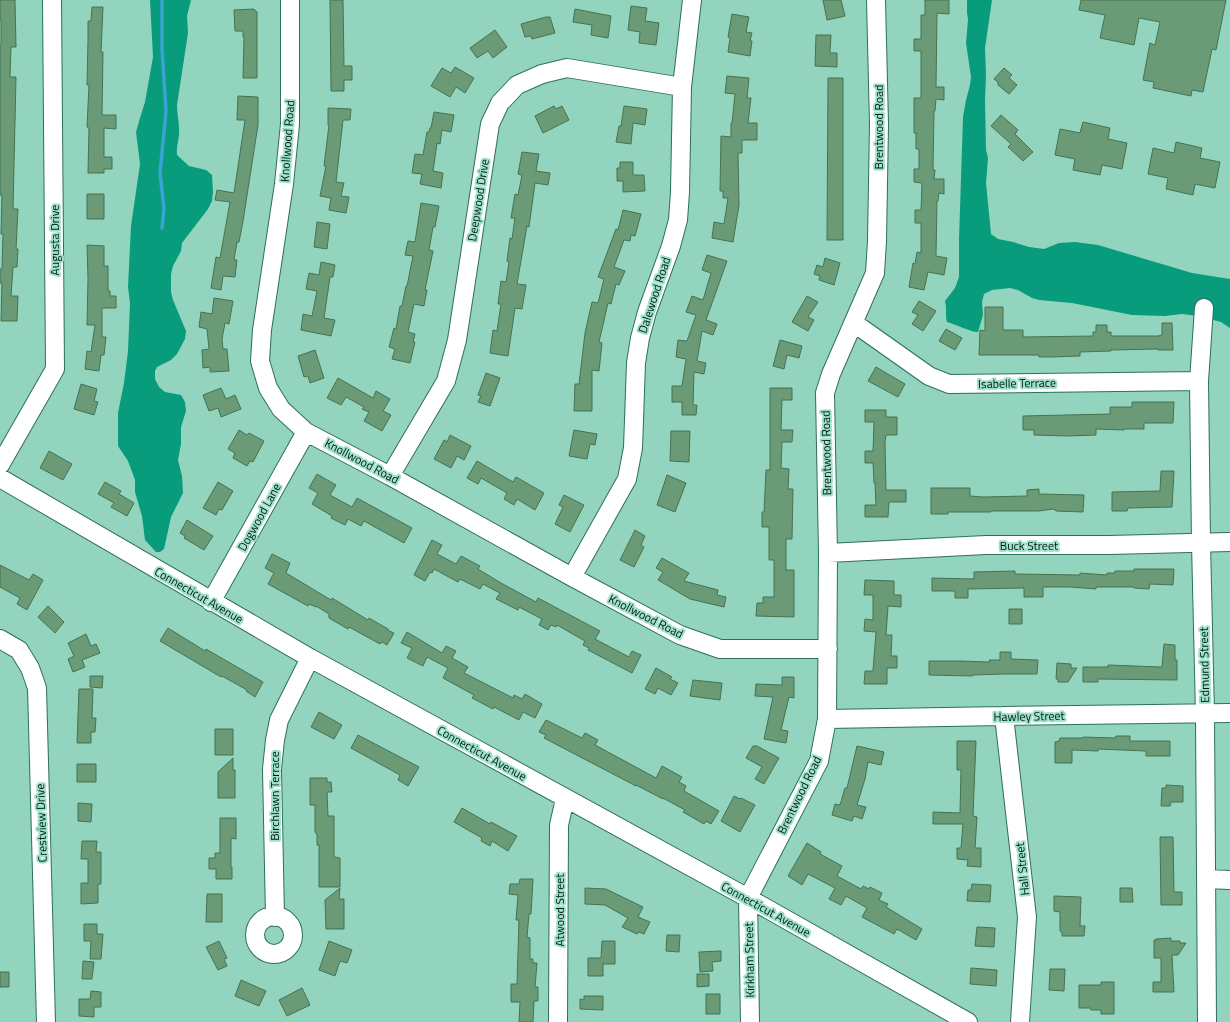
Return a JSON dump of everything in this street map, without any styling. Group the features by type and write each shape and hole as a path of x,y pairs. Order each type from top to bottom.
{"street":[{"name":"Augusta Drive","path":"0,465 55,369 52,0"},
{"name":"Knollwood Road","path":"290,0 290,124 284,184 262,330 260,361 268,388 281,409 306,432 390,476 572,577 680,634 720,649 828,650"},
{"name":"Dalewood Road","path":"572,577 627,480 633,448 636,363 640,338 647,312 671,246 678,220 682,87 692,0"},
{"name":"Brentwood Road","path":"748,898 818,761 827,719 828,553 825,393 831,374 875,273 879,124 876,0"},
{"name":"Deepwood Drive","path":"390,476 446,380 457,340 490,124 500,103 517,85 542,74 567,68 682,87"},
{"name":"Edmund Street","path":"1204,308 1199,381 1200,543 1205,714 1207,1022"},
{"name":"Isabelle Terrace","path":"854,323 929,376 949,384 1199,381"},
{"name":"Dogwood Lane","path":"212,602 306,432"},
{"name":"Connecticut Avenue","path":"0,478 310,658 748,898 968,1022"},
{"name":"Buck Street","path":"828,553 986,545 1109,545 1230,542"},
{"name":"Crestview Drive","path":"0,639 19,650 30,668 37,688 46,1022"},
{"name":"Birchlawn Terrace","path":"275,917 272,769 274,740 279,720 310,658"},
{"name":"Hawley Street","path":"827,719 1230,713"},
{"name":"Hall Street","path":"1004,716 1027,917 1025,1020"},
{"name":"Atwood Street","path":"558,1022 559,825 565,799"},
{"path":"1206,879 1230,880"},
{"name":"Kirkham Street","path":"748,898 750,1022"}],"green space":[{"path":"150,0 191,0 187,16 188,33 177,105 179,132 177,155 189,166 206,170 212,175 213,192 212,201 208,209 182,243 181,251 173,266 171,274 171,292 186,331 185,339 177,354 171,360 157,367 155,371 155,379 159,387 165,392 181,395 185,402 186,411 181,427 181,444 178,460 182,476 183,493 171,517 164,549 160,552 156,552 145,540 142,516 135,492 135,480 128,461 118,446 118,413 128,351 130,303 128,287 131,226 140,164 136,132 145,102 153,57"},
{"path":"967,0 992,0 985,48 986,150 988,158 986,183 991,234 998,239 1029,247 1044,249 1059,243 1075,242 1098,245 1192,273 1230,279 1230,328 1221,322 1198,316 1182,314 1165,316 1132,315 1072,303 1039,300 1032,298 1018,290 1010,288 992,290 984,294 982,302 983,315 978,332 947,322 945,301 955,288 959,277 963,117 971,77 966,43 968,20"}],"building":[{"path":"0,0 15,0 16,47 11,47 10,77 16,77 13,209 18,209 16,249 18,249 17,267 13,267 11,296 18,296 17,321 1,321 2,283 0,283 0,269 2,269 3,234 1,234 2,195 0,195"},
{"path":"330,0 343,0 344,66 352,66 352,80 344,80 344,91 331,91"},
{"path":"823,0 841,0 845,16 827,20"},
{"path":"925,0 949,0 949,14 937,13 936,87 944,87 944,100 936,99 934,111 933,170 935,170 934,179 944,179 944,194 939,193 937,201 936,256 947,258 944,275 928,272 924,290 909,287 913,263 915,264 917,252 921,253 921,223 915,223 915,210 921,210 922,183 914,182 914,169 919,169 919,149 916,149 916,133 914,133 914,98 921,98 921,51 914,51 914,39 921,39 921,15 925,15"},
{"path":"1081,0 1226,0 1216,50 1212,49 1203,92 1192,90 1191,96 1153,88 1154,82 1143,80 1150,43 1155,45 1160,22 1139,18 1134,45 1100,38 1105,15 1079,10"},
{"path":"631,6 647,8 645,21 659,23 656,45 639,43 640,32 628,30"},
{"path":"92,7 103,7 101,52 103,52 102,115 116,115 116,129 104,128 104,157 112,157 112,169 104,169 104,173 88,173 88,21 91,21"},
{"path":"254,9 257,12 257,78 243,78 244,37 243,31 235,31 234,10"},
{"path":"575,9 611,16 608,38 591,35 592,25 573,22"},
{"path":"732,14 749,17 746,32 752,33 750,41 752,41 750,56 728,52 730,38 728,37"},
{"path":"550,17 555,33 532,39 531,36 525,37 521,24"},
{"path":"495,30 507,47 493,58 488,51 477,58 470,48"},
{"path":"816,35 831,35 830,53 837,53 837,67 815,66"},
{"path":"455,67 474,78 465,93 456,87 450,97 431,86 442,68 451,73"},
{"path":"1004,68 1012,75 1009,78 1017,85 1009,94 998,85 998,82 994,79"},
{"path":"727,76 749,78 747,98 751,98 748,123 757,123 757,140 742,140 742,153 738,153 739,205 733,242 712,238 714,222 724,224 728,198 723,198 723,191 720,191 721,136 731,137 731,123 735,94 725,93"},
{"path":"828,78 843,78 843,240 827,240"},
{"path":"238,96 258,97 258,125 243,221 234,260 237,260 235,277 223,276 221,290 211,288 216,257 220,258 230,202 215,200 217,190 234,193 245,120 237,120"},
{"path":"554,106 556,109 562,106 569,120 543,133 535,116"},
{"path":"624,106 647,109 645,125 633,123 631,144 616,142 619,126 621,126"},
{"path":"328,108 351,109 350,120 343,120 336,182 344,183 341,196 349,197 346,213 329,210 331,198 320,196 326,166 324,166 329,125"},
{"path":"434,112 454,115 451,132 442,130 440,144 437,143 433,171 443,173 441,188 420,184 422,174 412,173 415,154 423,155 427,132 429,132 431,128"},
{"path":"1001,115 1018,130 1015,134 1033,152 1023,161 1008,147 1011,144 991,126"},
{"path":"1083,122 1110,128 1108,139 1127,143 1122,169 1102,165 1100,175 1073,170 1075,159 1055,155 1060,129 1080,133"},
{"path":"1176,142 1202,148 1200,158 1220,162 1215,188 1195,184 1193,195 1166,189 1168,178 1148,174 1153,148 1174,153"},
{"path":"522,152 539,154 536,171 550,173 548,185 535,183 529,227 527,226 517,284 526,285 522,309 515,308 508,356 490,353 493,330 497,331 501,304 498,304 501,281 506,282 510,238 512,239 515,218 511,218 515,194 518,195 522,175 518,174"},
{"path":"620,162 633,162 633,175 644,175 645,191 623,192 623,181 617,181 617,168 620,168"},
{"path":"87,194 104,194 104,219 87,219"},
{"path":"421,203 439,206 429,250 433,251 425,290 427,290 424,306 414,304 408,332 415,334 413,342 415,342 410,363 392,359 395,349 389,347 394,328 396,329 400,306 402,306 413,256 405,255 408,241 415,242"},
{"path":"623,210 641,214 635,236 631,235 630,241 624,240 614,267 625,271 619,285 616,284 611,304 608,303 599,342 602,343 599,371 592,370 592,411 574,411 575,384 579,384 585,333 592,302 598,303 604,279 598,277 616,229 618,230"},
{"path":"317,222 330,224 327,249 314,247"},
{"path":"87,245 104,246 104,266 108,266 108,291 110,291 110,296 116,296 116,308 102,308 102,337 106,337 104,355 101,355 99,371 85,369 87,351 91,352 95,325 87,325"},
{"path":"707,255 727,261 706,320 717,324 713,335 702,331 697,361 706,363 704,374 694,372 693,405 697,405 696,415 682,415 682,402 672,402 672,386 682,386 686,359 676,357 678,340 687,341 696,315 686,312 692,296 703,300 711,273 702,270"},
{"path":"825,258 840,263 834,285 819,280 820,276 814,274 817,265 823,267"},
{"path":"321,262 335,265 333,277 330,277 324,318 335,320 331,336 301,330 303,314 312,316 317,291 306,289 309,273 319,275"},
{"path":"807,296 818,302 808,317 814,320 808,331 792,322"},
{"path":"214,298 233,301 229,324 225,323 222,339 223,349 227,349 229,371 210,372 210,367 203,368 202,350 209,349 207,329 199,327 201,312 212,314"},
{"path":"919,301 936,311 923,331 912,324 918,315 912,312"},
{"path":"985,307 1003,307 1003,330 1023,330 1023,337 1093,336 1093,332 1096,332 1096,325 1107,325 1107,332 1111,332 1111,336 1158,336 1162,335 1162,323 1172,323 1173,350 1111,350 1080,352 1080,356 1052,357 1039,357 1039,355 979,355 980,330 985,331"},
{"path":"946,329 962,338 955,350 939,341"},
{"path":"780,340 802,346 799,358 787,355 784,369 773,366"},
{"path":"315,350 324,378 310,383 308,376 304,377 298,356"},
{"path":"876,367 905,384 898,397 868,381"},
{"path":"486,373 500,378 490,406 478,402 481,396 478,395"},
{"path":"338,378 373,398 376,391 390,399 383,411 391,415 382,431 364,421 369,412 362,409 364,407 346,397 341,405 327,398"},
{"path":"81,384 97,389 94,401 98,402 94,415 74,409"},
{"path":"221,388 226,399 235,395 241,409 221,417 218,408 209,411 203,395"},
{"path":"770,388 792,388 792,400 782,400 781,430 793,430 792,442 782,442 781,468 789,469 788,489 793,489 792,539 786,539 786,570 794,570 794,617 756,616 757,603 763,603 763,597 774,597 774,560 769,560 769,527 762,527 766,470 770,470"},
{"path":"1132,402 1174,402 1173,423 1144,423 1144,429 1096,429 1096,435 1034,435 1034,430 1023,430 1023,416 1110,414 1110,407 1132,407"},
{"path":"865,410 886,410 886,417 897,417 897,435 886,435 886,490 906,490 906,502 889,502 888,517 865,517 865,505 876,505 873,463 865,463 865,451 873,451 874,422 865,422"},
{"path":"239,430 247,435 249,433 264,441 253,462 250,461 247,466 233,458 235,453 228,449"},
{"path":"574,430 597,434 595,445 590,444 587,459 569,456"},
{"path":"671,431 690,431 689,462 670,461"},
{"path":"450,435 471,446 464,460 457,456 451,468 434,459 444,440 447,442"},
{"path":"49,451 72,464 63,480 40,468"},
{"path":"477,461 513,482 516,477 544,493 535,510 517,499 514,505 504,499 507,493 481,478 478,484 467,478"},
{"path":"1161,471 1174,471 1172,507 1128,508 1127,511 1112,511 1112,492 1160,491"},
{"path":"317,474 336,485 330,495 352,507 357,498 412,528 404,543 364,521 361,526 348,519 345,525 331,518 332,516 312,504 318,493 309,488"},
{"path":"667,475 686,483 675,512 657,505"},
{"path":"105,482 121,491 119,494 134,503 127,516 111,507 114,503 98,494"},
{"path":"218,482 233,491 222,510 219,509 216,515 203,508"},
{"path":"931,488 970,488 970,496 983,497 1027,496 1027,490 1039,489 1039,494 1084,495 1083,512 1056,511 1054,509 1038,511 948,512 948,514 931,514"},
{"path":"564,495 584,505 570,532 555,524 563,507 559,505"},
{"path":"187,520 213,536 204,550 184,538 185,536 180,533"},
{"path":"635,530 645,536 641,545 644,547 634,567 620,560"},
{"path":"432,540 442,545 437,554 456,564 461,556 480,566 478,569 536,602 538,598 600,631 595,639 629,657 632,651 641,655 632,673 588,650 589,648 583,645 585,641 557,625 556,627 551,625 548,630 539,625 542,619 519,607 518,610 496,599 500,593 483,584 480,589 460,579 458,582 434,569 432,573 430,572 425,581 414,575"},
{"path":"272,554 290,563 286,573 331,600 332,598 368,620 369,618 394,633 387,645 382,642 380,644 349,627 348,629 329,618 329,614 316,606 309,604 308,606 268,584 274,573 265,568"},
{"path":"662,558 689,573 684,581 718,590 717,595 726,597 724,607 690,599 658,580 663,572 656,568"},
{"path":"0,565 29,580 33,574 43,580 27,610 17,604 20,598 0,587"},
{"path":"1134,569 1174,569 1173,585 1150,584 1149,589 1134,587 1096,587 1096,589 1043,587 1043,597 1024,597 1024,588 968,589 968,598 955,598 955,591 932,591 932,578 974,579 974,572 1015,571 1015,574 1080,575 1080,573 1107,575 1107,573 1115,573 1115,571 1134,571"},
{"path":"865,580 894,581 894,595 901,595 901,607 888,606 886,635 892,635 891,656 897,656 897,668 887,668 887,684 864,684 865,671 873,671 876,632 864,631 865,619 873,620 873,595 864,595"},
{"path":"48,606 64,622 55,633 38,617"},
{"path":"1009,609 1022,609 1022,624 1009,624"},
{"path":"168,628 205,651 206,649 263,682 255,697 246,691 247,690 222,676 221,677 160,641"},
{"path":"407,632 442,653 446,646 456,651 452,658 468,667 464,673 513,698 514,695 522,699 525,694 542,704 535,718 523,712 519,720 494,707 493,709 472,698 474,695 443,678 448,668 427,657 423,666 407,658 412,648 401,643"},
{"path":"86,634 91,646 96,644 100,653 82,660 85,667 73,672 68,659 74,656 68,643"},
{"path":"1164,644 1175,645 1177,680 1098,679 1098,682 1083,682 1083,667 1108,667 1108,665 1162,667"},
{"path":"1000,652 1011,652 1011,659 1038,660 1037,674 972,676 929,675 929,661 990,662 989,660 1000,660"},
{"path":"1057,663 1071,664 1071,668 1077,668 1068,682 1058,682 1058,679 1056,679"},
{"path":"656,668 672,677 670,679 678,683 671,695 658,688 655,694 645,689"},
{"path":"90,676 103,676 102,688 90,687"},
{"path":"782,677 794,677 794,698 789,697 781,730 788,731 786,743 764,739 773,697 755,696 756,684 782,685"},
{"path":"693,680 722,683 720,700 690,696"},
{"path":"79,689 93,689 92,718 96,718 95,732 91,732 91,743 77,743"},
{"path":"319,712 342,725 334,739 311,727"},
{"path":"546,720 582,738 585,733 598,740 595,745 656,778 662,766 682,777 679,782 686,786 684,791 719,811 711,824 706,821 704,824 683,812 685,810 663,798 636,786 544,738 546,735 539,732"},
{"path":"215,729 233,729 233,755 215,755"},
{"path":"358,735 419,767 408,786 398,780 400,775 351,748"},
{"path":"1116,736 1130,736 1130,741 1170,741 1170,756 1146,756 1146,751 1098,749 1098,751 1072,750 1072,763 1055,763 1055,742 1059,741 1060,738 1115,738"},
{"path":"957,741 976,741 973,816 977,817 975,848 981,848 981,867 967,866 968,860 957,859 957,848 961,848 963,824 933,824 933,812 960,813 961,770 957,770"},
{"path":"753,746 757,746 779,758 764,784 755,779 762,767 746,758"},
{"path":"857,746 884,752 881,765 868,762 865,779 857,805 866,807 862,819 854,816 852,821 832,815 835,804 840,805 845,788 847,788"},
{"path":"233,758 233,770 235,770 235,798 218,798 218,772"},
{"path":"77,764 96,764 96,782 77,782"},
{"path":"310,778 327,778 327,782 331,782 332,792 327,792 328,816 334,816 334,857 340,858 340,887 319,887 319,845 317,845 317,835 315,832 315,805 310,805"},
{"path":"1166,785 1183,786 1183,802 1171,802 1170,806 1161,806 1162,788 1166,788"},
{"path":"734,796 755,805 740,832 721,821"},
{"path":"78,803 92,804 91,822 78,821"},
{"path":"462,808 490,824 491,822 517,836 508,851 492,841 490,846 481,841 482,838 454,822"},
{"path":"220,818 236,818 236,839 231,838 232,879 216,879 216,869 209,869 209,858 215,858 215,853 220,853"},
{"path":"1160,837 1173,837 1174,892 1182,892 1182,905 1161,905"},
{"path":"82,841 97,841 96,852 101,852 101,884 98,884 98,903 81,904 81,883 88,883 88,859 81,859"},
{"path":"807,843 821,852 820,854 842,866 837,876 861,889 863,886 869,889 870,887 882,893 879,900 888,904 886,907 922,929 916,940 897,929 894,934 862,917 867,908 846,896 841,905 829,899 835,888 808,874 802,885 788,876"},
{"path":"520,879 533,879 531,914 529,914 527,937 530,938 530,959 533,959 533,963 537,963 535,987 538,987 538,1001 534,1001 533,1022 519,1022 520,1002 511,1002 511,984 517,984 519,920 516,920 518,895 509,894 510,884 519,884"},
{"path":"972,884 991,885 990,902 967,901 968,890 971,890"},
{"path":"340,888 339,899 344,899 344,929 326,929 325,900"},
{"path":"585,888 606,889 643,907 638,917 650,922 644,934 639,932 637,934 622,927 628,918 605,905 585,904"},
{"path":"1120,888 1132,888 1133,902 1120,902"},
{"path":"207,894 222,894 222,922 206,922"},
{"path":"1054,896 1081,897 1080,926 1085,926 1084,936 1062,936 1062,932 1060,931 1060,912 1054,911"},
{"path":"84,924 97,924 97,934 103,934 101,959 90,959 91,941 84,941"},
{"path":"977,927 995,928 994,947 975,946"},
{"path":"667,935 680,935 679,952 666,951"},
{"path":"1171,938 1171,941 1186,943 1178,955 1172,955 1174,992 1153,992 1153,982 1161,982 1161,958 1154,958 1154,940"},
{"path":"219,941 227,958 224,959 227,966 218,970 206,947"},
{"path":"329,941 352,950 347,963 340,961 335,976 319,970"},
{"path":"602,941 615,941 615,964 603,964 603,976 588,976 588,958 601,958"},
{"path":"721,951 721,961 712,962 713,971 700,972 699,952"},
{"path":"83,961 94,962 92,979 82,979"},
{"path":"971,968 997,970 996,986 970,984"},
{"path":"1050,969 1065,969 1064,991 1049,990"},
{"path":"0,972 9,972 9,987 0,987"},
{"path":"697,974 709,974 709,986 697,987"},
{"path":"241,980 266,991 259,1006 235,996"},
{"path":"1101,982 1114,982 1114,1014 1101,1014 1101,1010 1079,1008 1079,985 1101,985"},
{"path":"302,988 310,1005 287,1016 279,1000"},
{"path":"91,991 101,992 101,1007 94,1007 94,1017 79,1016 79,999 90,999"},
{"path":"706,994 720,994 720,1014 706,1014"},
{"path":"584,996 603,996 603,1010 580,1009 580,999 584,1000"}],"waterway":[{"path":"162,0 162,48 166,111 160,173 164,209 162,228"}]}
